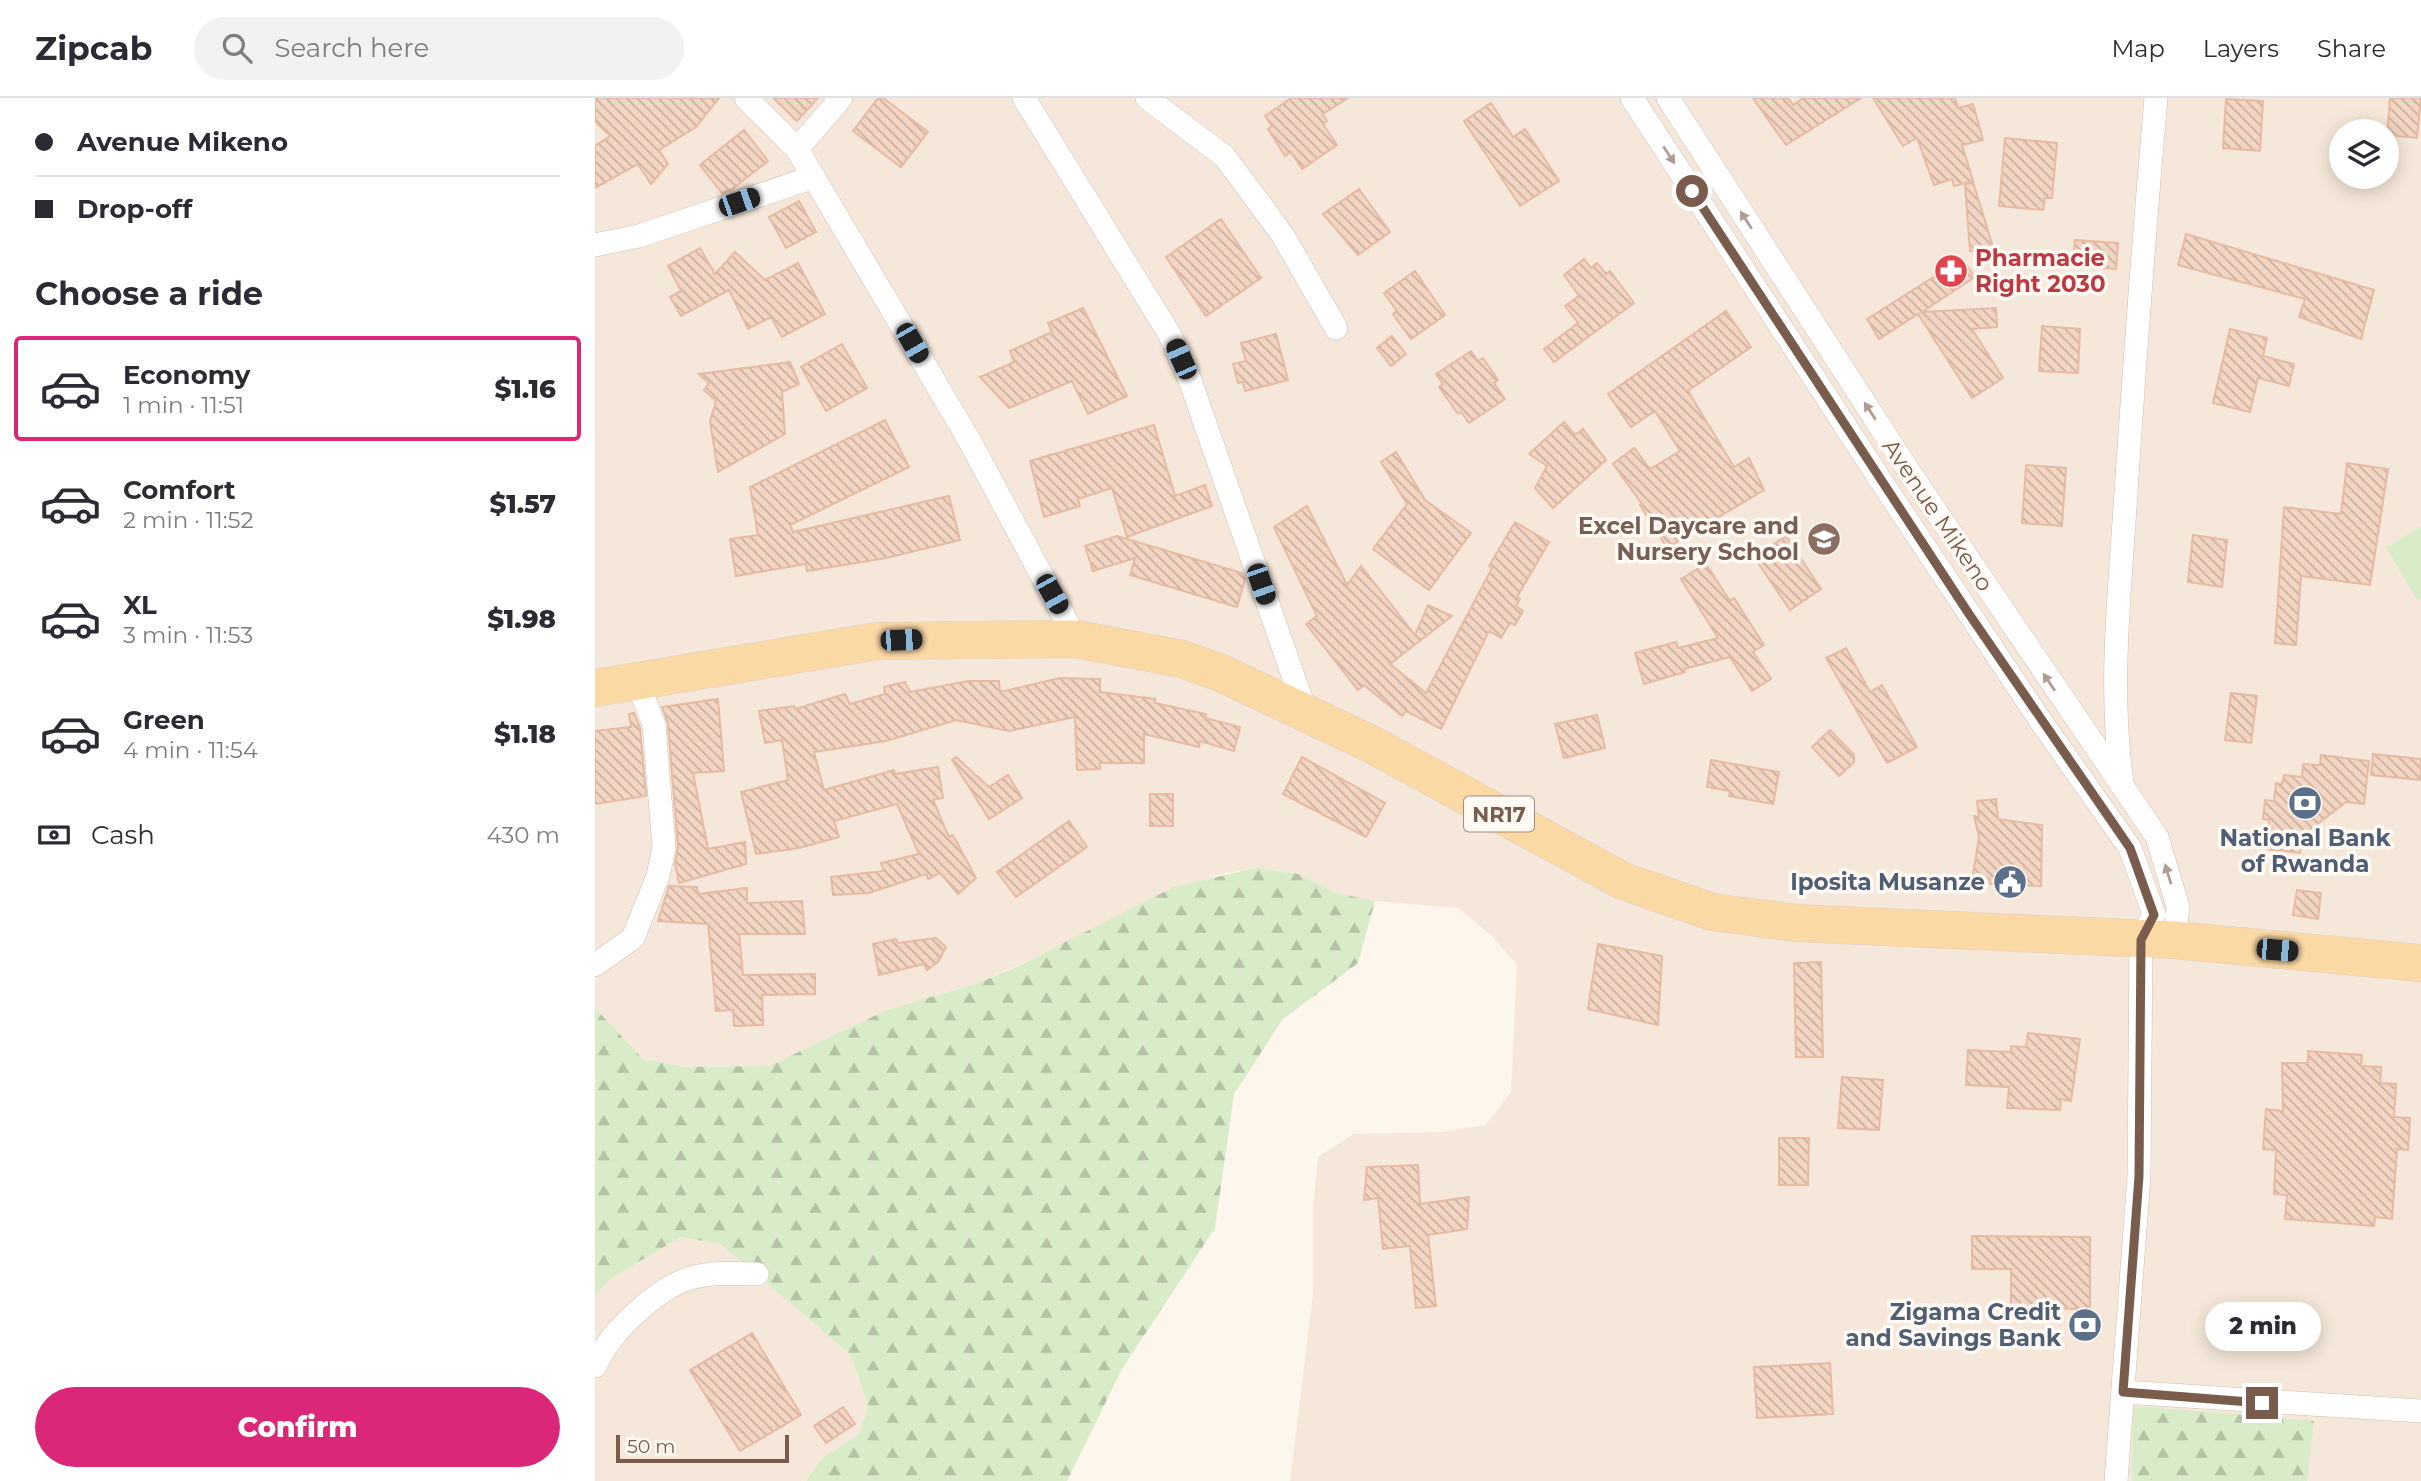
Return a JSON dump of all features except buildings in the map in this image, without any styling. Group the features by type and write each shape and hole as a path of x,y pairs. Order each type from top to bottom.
{"main road":[{"name":"NR17","path":"595,688 878,641 1076,639 1182,659 1221,673 1305,710 1623,881 1712,912 1796,923 2157,940 2421,963"}],"street":[{"path":"746,98 797,149 968,438 1076,639"},
{"path":"797,149 841,98"},
{"path":"1024,98 1170,335 1191,383 1305,710"},
{"path":"1147,98 1224,156 1282,234 1336,328"},
{"name":"Avenue Mikeno","path":"1632,98 2045,727 2130,848 2154,915 2157,940"},
{"name":"Avenue Mikeno","path":"1668,98 1912,476 2157,837 2178,907 2157,940"},
{"path":"2109,818 2123,788 2114,730 2114,673 2129,433 2156,98"},
{"path":"595,245 639,236 814,177"},
{"path":"595,965 633,938 657,876 664,848 654,725 638,681"},
{"path":"2045,727 2080,726 2114,730"},
{"path":"2116,1481 2157,940"},
{"path":"595,1366 607,1342 619,1327 664,1288 687,1278 716,1272 757,1274"},
{"path":"2123,1392 2421,1411"}],"shaded area":[{"path":"595,98 2421,98 2421,1481 1290,1481 1313,1294 1313,1206 1318,1157 1354,1134 1442,1132 1486,1125 1511,1092 1517,965 1491,935 1459,908 1375,901 1336,893 1298,874 1255,868 1214,876 976,984 769,1066 685,1067 643,1059 595,1008"},
{"path":"681,1237 722,1244 851,1355 868,1408 859,1434 821,1459 806,1481 595,1481 595,1296 607,1280"}],"green space":[{"path":"2421,527 2421,598 2417,600 2386,547"},
{"path":"1255,868 1298,874 1336,893 1375,901 1358,963 1282,1020 1234,1094 1215,1228 1122,1369 1067,1481 806,1481 821,1459 859,1434 868,1407 851,1355 721,1244 681,1237 608,1280 595,1296 595,1008 643,1059 685,1067 769,1066 887,1010 976,984 1014,968 1174,887"},
{"path":"2133,1406 2314,1421 2307,1481 2132,1481"}],"place":[{"name":"Pharmacie Right 2030","path":"1951,271"},
{"name":"Excel Daycare and Nursery School","path":"1824,539"},
{"name":"National Bank of Rwanda","path":"2305,803"},
{"name":"Iposita Musanze","path":"2010,882"},
{"name":"Zigama Credit and Savings Bank","path":"2085,1325"}],"route":[{"path":"1692,191 1969,614 2130,848 2154,915 2141,940 2139,1176 2123,1392 2262,1403"}]}
